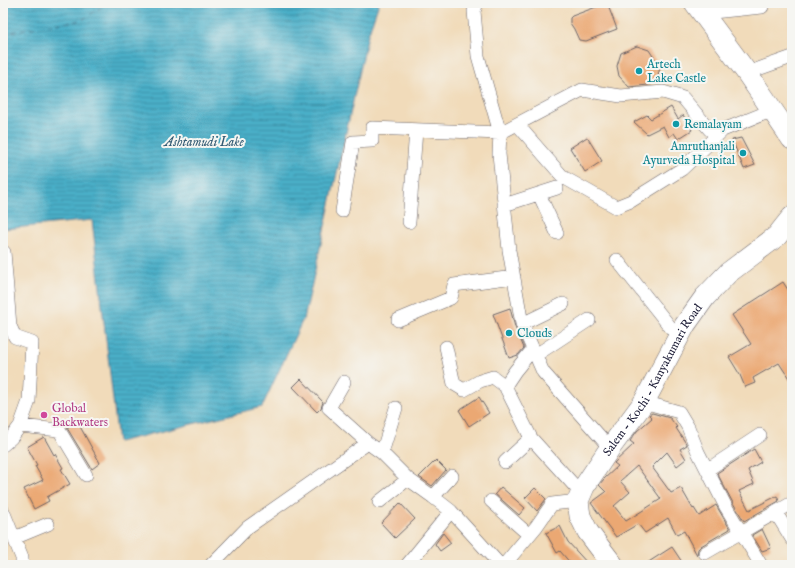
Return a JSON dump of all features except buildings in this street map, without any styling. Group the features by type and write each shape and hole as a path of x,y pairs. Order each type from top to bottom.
{"main road":[{"path":"699,8 747,73 792,139"},
{"name":"Salem - Kochi - Kanyakumari Road","path":"580,497 584,487 610,448 644,402 685,325 705,297 728,273 777,236 792,217"},
{"path":"580,497 580,516 588,532 613,565"}],"street":[{"path":"477,3 474,11 478,56 500,133 499,154 509,250 522,324 543,372 610,448"},
{"path":"699,8 762,7 762,3"},
{"path":"747,73 792,57"},
{"path":"342,211 353,142 372,141 372,128 500,133 582,90 621,96 664,92 683,98 710,130 723,130"},
{"path":"517,124 563,177 616,207 631,201 682,169 723,130 772,110"},
{"path":"409,222 416,130"},
{"path":"504,205 557,188"},
{"path":"539,194 558,232"},
{"path":"3,445 11,438 20,426 29,401 32,343 15,337 10,326 5,284 4,252"},
{"path":"617,260 679,338"},
{"path":"398,320 451,298 454,286 514,277"},
{"path":"522,324 563,304"},
{"path":"505,386 515,371 535,352 589,320"},
{"path":"446,347 454,384 464,390 480,381 493,377 505,386 531,438 580,497 552,504 504,565"},
{"path":"344,382 329,408 368,443 382,453 408,479 451,511 500,565"},
{"path":"644,402 679,412 688,427 698,452 726,507 761,565"},
{"path":"382,453 396,408"},
{"path":"20,426 59,430 86,475"},
{"path":"707,470 760,435"},
{"path":"505,462 531,438"},
{"path":"213,564 248,528 368,443"},
{"path":"433,497 452,476"},
{"path":"379,502 408,479"},
{"path":"491,501 529,535"},
{"path":"705,553 792,503"},
{"path":"407,565 451,511"},
{"path":"776,512 792,539"},
{"path":"3,513 22,558 22,565"},
{"path":"14,538 48,524"}],"water":[{"name":"Ashtamudi Lake","path":"3,3 379,3 368,35 305,315 262,407 118,442 92,220 3,229"}],"ferry route":[{"path":"3,33 82,20 108,3"}],"place":[{"name":"Artech Lake Castle","path":"639,71"},
{"name":"Remalayam","path":"676,124"},
{"name":"Amruthanjali Ayurveda Hospital","path":"743,153"},
{"name":"Clouds","path":"509,333"},
{"name":"Global Backwaters","path":"44,415"}]}
